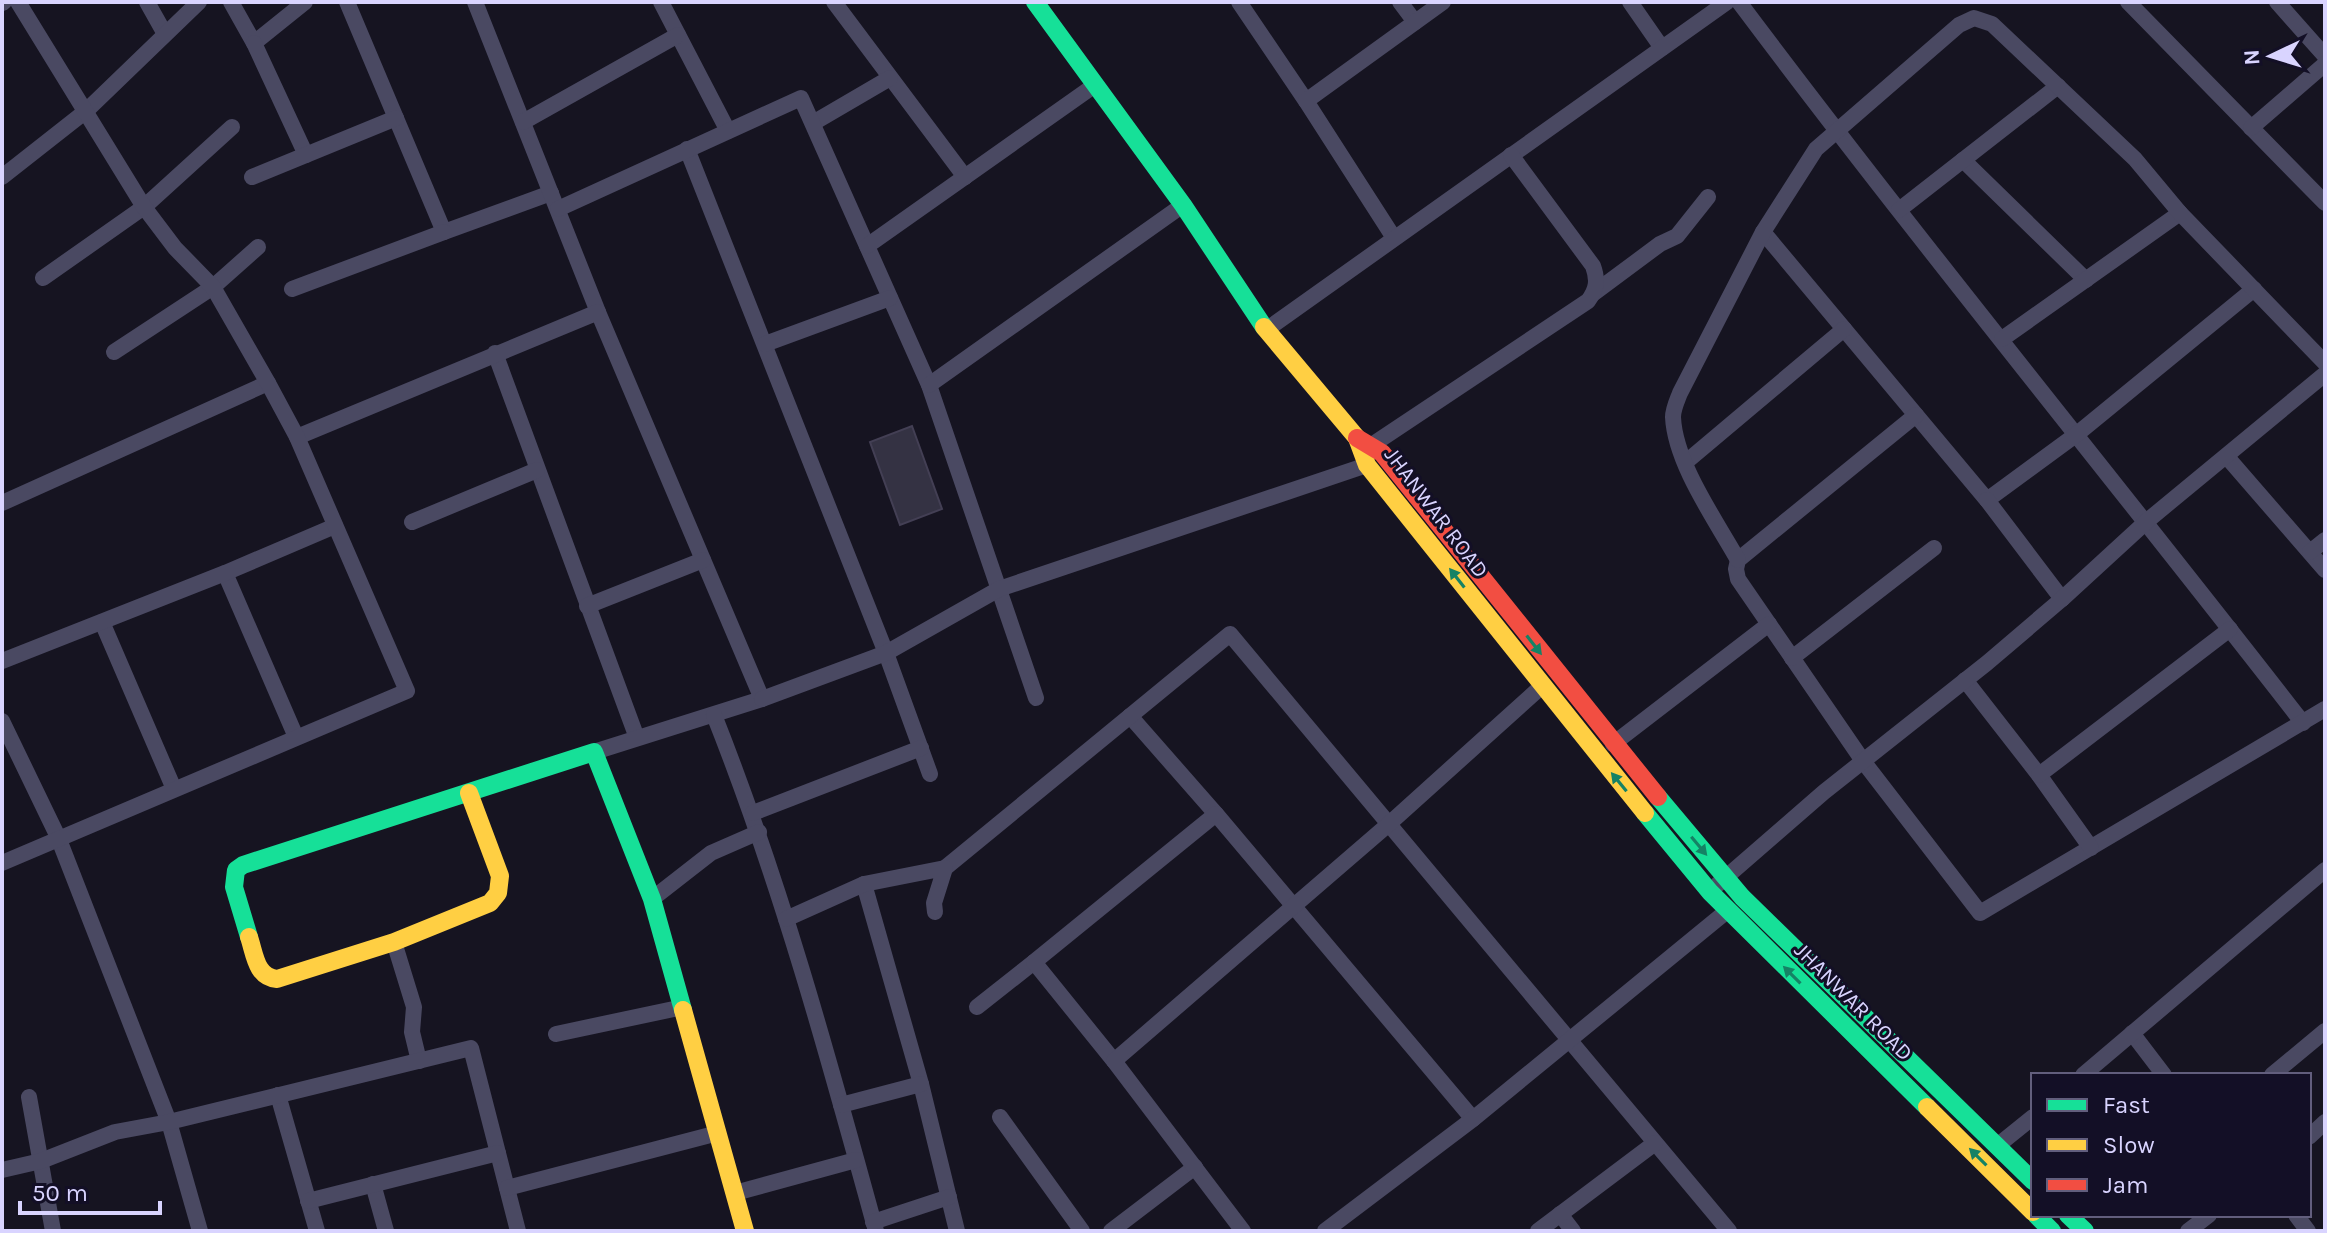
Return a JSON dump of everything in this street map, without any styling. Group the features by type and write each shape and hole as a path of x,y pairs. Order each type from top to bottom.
{"street":[{"path":"2,863 407,691 297,437 268,383 213,287 175,248 144,207 18,2"},
{"path":"147,2 165,34"},
{"path":"2,177 86,111 199,2"},
{"path":"231,2 254,43 306,155"},
{"path":"254,43 305,2"},
{"path":"347,2 444,232"},
{"path":"661,2 728,131"},
{"path":"834,2 965,177"},
{"path":"1035,2 1183,205 1266,330 1364,442 1588,301 1594,293 1597,285 1593,266 1511,155"},
{"path":"1239,2 1394,238"},
{"path":"1400,2 1415,22"},
{"path":"1306,101 1443,2"},
{"path":"1630,2 1662,48"},
{"path":"1266,330 1727,2"},
{"path":"1739,2 1837,132 2147,521 2303,723"},
{"path":"2128,2 2325,203"},
{"path":"2277,2 2325,56"},
{"path":"480,4 598,312 762,699"},
{"path":"2325,363 2180,213 2135,159 1992,24 1974,18 1959,25 1816,149 1763,232 1680,393 1673,413 1675,432 1686,462 1738,560 1738,579 1863,761 1980,913 2325,709"},
{"path":"523,122 678,35"},
{"path":"2251,128 2325,64"},
{"path":"813,123 890,78"},
{"path":"867,246 1095,85"},
{"path":"1899,210 2058,86"},
{"path":"558,209 801,98 929,385 1036,698"},
{"path":"252,177 396,118"},
{"path":"43,278 144,207 232,127"},
{"path":"687,149 886,653 930,774"},
{"path":"1963,160 2086,280"},
{"path":"292,289 551,193"},
{"path":"1594,293 1660,244 1677,236 1708,197"},
{"path":"929,385 1183,205"},
{"path":"2002,339 2180,213"},
{"path":"1763,232 1987,500 2062,599"},
{"path":"114,352 213,287 258,247"},
{"path":"1987,500 2077,434 2254,289"},
{"path":"765,344 890,298"},
{"path":"297,437 598,312"},
{"path":"1686,462 1844,329"},
{"path":"495,353 637,738"},
{"path":"1710,892 1863,761 2062,599 2147,521 2325,374"},
{"path":"2,503 268,383"},
{"path":"1738,560 1916,415"},
{"name":"JHANWAR ROAD","path":"1364,442 1367,465 1710,892 2031,1211"},
{"name":"JHANWAR ROAD","path":"1364,442 1382,453 1613,744 1742,897 2031,1179"},
{"path":"2227,457 2325,570"},
{"path":"469,793 500,876 501,888 486,906 394,942 277,979 261,974 233,878 236,870 243,865 762,699 886,653 999,589 1367,465"},
{"path":"412,522 537,470"},
{"path":"2,661 335,526"},
{"path":"2310,552 2325,540"},
{"path":"1792,658 1934,548"},
{"path":"587,606 703,560"},
{"path":"225,573 296,737"},
{"path":"102,622 174,789"},
{"path":"1613,744 1769,624"},
{"path":"2039,775 2230,629"},
{"path":"786,919 864,884 945,868 1230,634 1729,1231"},
{"path":"1965,680 2091,848"},
{"path":"1114,1061 1390,823 1542,686"},
{"path":"714,715 759,832 875,1226 949,1197"},
{"path":"1130,716 1473,1119"},
{"path":"2,721 58,837 169,1122 200,1231"},
{"path":"753,813 921,748"},
{"path":"594,752 652,899 745,1231"},
{"path":"977,1007 1216,814"},
{"path":"652,899 711,853 759,832"},
{"path":"935,912 934,903 945,868"},
{"path":"2085,1073 2325,870"},
{"path":"864,884 921,1084 957,1231"},
{"path":"1325,1231 1473,1119 1727,911"},
{"path":"394,942 414,1007 412,1032 419,1061"},
{"path":"1034,962 1114,1061 1243,1231"},
{"path":"556,1034 683,1007"},
{"path":"2274,1073 2325,1031"},
{"path":"2132,1033 2162,1073"},
{"path":"2,1170 41,1161 115,1132 169,1122 471,1048 518,1231"},
{"path":"841,1105 921,1084"},
{"path":"278,1095 317,1231"},
{"path":"29,1097 53,1231"},
{"path":"1000,1117 1082,1231"},
{"path":"1997,1146 2031,1119"},
{"path":"507,1188 718,1133"},
{"path":"1538,1231 1655,1143"},
{"path":"308,1201 498,1153"},
{"path":"735,1193 856,1160"},
{"path":"1111,1231 1195,1167"},
{"path":"373,1184 386,1231"},
{"path":"1560,1214 1573,1231"},
{"name":"JHANWAR ROAD","path":"2037,1217 2052,1231"},
{"path":"2070,1217 2085,1231"},
{"path":"2188,1231 2206,1217"}],"building":[{"path":"912,426 942,509 900,525 870,442"}],"traffic: fast":[{"path":"1035,2 1183,205 1264,327"},
{"path":"249,937 234,887 236,870 243,865 594,752 652,899 683,1010"},
{"path":"1658,797 1742,897 2031,1179"},
{"path":"1645,813 1710,892 1927,1107"},
{"path":"2038,1217 2052,1231"},
{"path":"2070,1217 2085,1231"}],"traffic: slow":[{"path":"1264,327 1357,438 1367,465 1645,813"},
{"path":"249,937 260,970 277,979 394,942 490,903 498,893 500,876 469,793"},
{"path":"683,1010 745,1231"},
{"path":"1927,1107 2031,1210"}],"traffic: jam":[{"path":"1357,438 1382,453 1658,797"}]}
